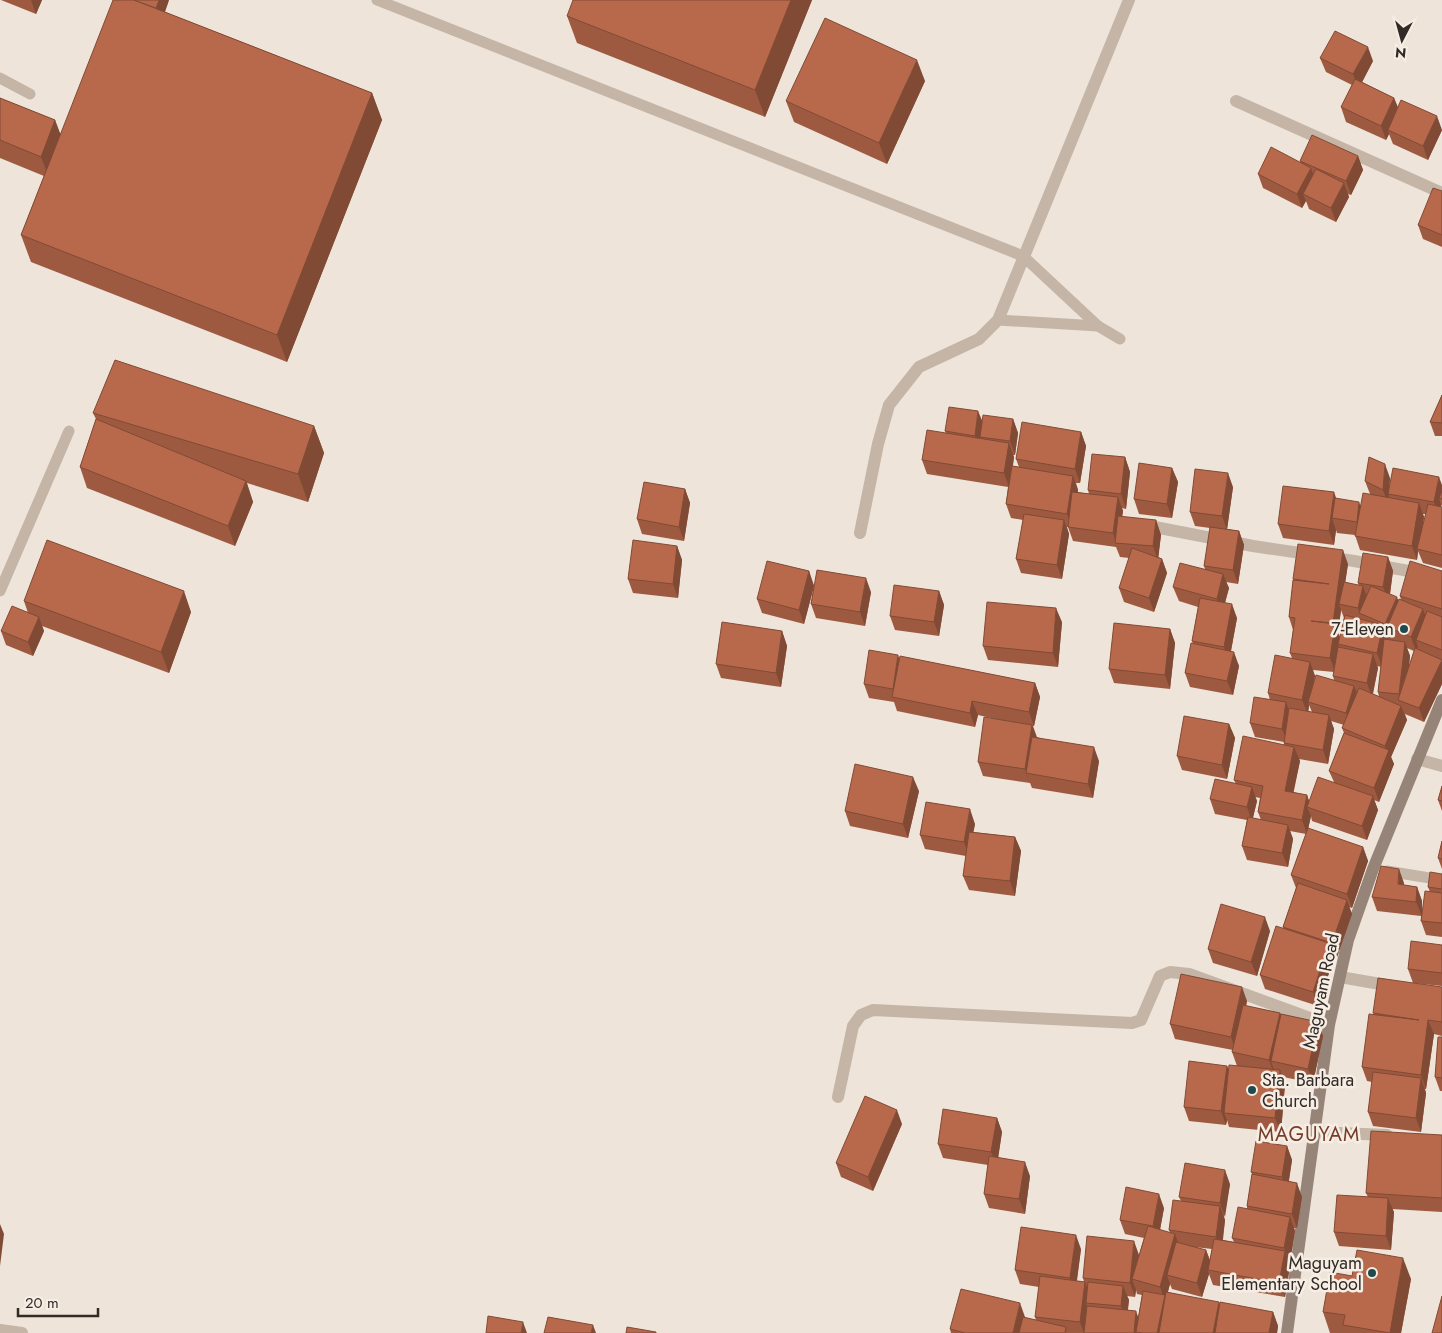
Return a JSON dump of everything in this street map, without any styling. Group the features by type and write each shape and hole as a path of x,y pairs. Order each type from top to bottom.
{"main road":[{"name":"Maguyam Road","path":"1287,1333 1329,1025 1348,940 1373,869 1442,700"}],"street":[{"path":"860,533 878,444 889,405 919,367 979,339 998,320 1126,1"},
{"path":"1236,101 1442,193"},
{"path":"1144,525 1253,546 1354,561 1442,577"},
{"path":"1417,759 1442,766"},
{"path":"838,1097 853,1026 861,1015 873,1010 1132,1023 1141,1020 1160,976 1170,972 1189,974 1329,1025"},
{"path":"1340,977 1405,988"},
{"path":"1314,1132 1403,1136"},
{"path":"0,1330 22,1333"}],"lane":[{"path":"377,0 1023,256 1098,326 1120,339"},
{"path":"0,78 30,94"},
{"path":"998,320 1098,326"},
{"path":"0,591 69,431"},
{"path":"1373,869 1442,880"}],"building":[{"path":"113,0 134,0 372,93 277,335 21,235"},
{"path":"134,0 159,0 156,8"},
{"path":"573,0 791,0 755,90 567,16"},
{"path":"825,18 917,60 879,143 786,101"},
{"path":"1335,31 1368,47 1353,74 1320,58"},
{"path":"1355,79 1394,98 1381,126 1341,107"},
{"path":"0,98 55,120 41,157 0,140"},
{"path":"1401,100 1437,116 1423,146 1388,130"},
{"path":"1312,135 1358,156 1346,181 1300,161"},
{"path":"1271,147 1311,168 1297,194 1258,174"},
{"path":"1316,169 1344,183 1331,208 1303,194"},
{"path":"1433,188 1442,191 1442,235 1418,225"},
{"path":"115,360 314,426 298,474 93,413"},
{"path":"1442,395 1442,423 1430,422"},
{"path":"949,407 978,411 975,436 945,431"},
{"path":"983,415 1013,419 1010,441 980,437"},
{"path":"96,419 246,481 228,526 80,467"},
{"path":"1022,422 1081,432 1075,469 1016,459"},
{"path":"927,430 1009,443 1004,473 922,460"},
{"path":"1092,454 1125,457 1121,494 1088,490"},
{"path":"1369,457 1385,464 1383,490 1365,481"},
{"path":"1139,463 1172,468 1167,504 1134,499"},
{"path":"1012,466 1073,476 1067,514 1006,504"},
{"path":"1393,468 1439,477 1434,502 1388,494"},
{"path":"1195,469 1228,473 1222,516 1190,512"},
{"path":"644,482 685,489 679,527 637,519"},
{"path":"1283,486 1334,492 1329,531 1278,524"},
{"path":"1072,492 1118,497 1113,533 1068,527"},
{"path":"1363,493 1419,503 1412,546 1355,536"},
{"path":"1335,498 1359,502 1357,522 1332,518"},
{"path":"1428,504 1442,507 1442,555 1417,549"},
{"path":"1024,514 1064,520 1057,565 1016,559"},
{"path":"1118,516 1156,520 1153,546 1115,543"},
{"path":"1210,527 1239,531 1233,570 1204,566"},
{"path":"47,540 184,591 161,652 24,601"},
{"path":"633,540 677,546 673,584 628,579"},
{"path":"1298,544 1343,550 1333,623 1311,621 1335,624 1330,658 1290,653 1295,618 1289,617 1293,580 1329,584 1293,579"},
{"path":"1132,548 1162,559 1149,598 1119,588"},
{"path":"1363,553 1388,557 1383,587 1358,583"},
{"path":"767,561 809,571 799,610 757,599"},
{"path":"1410,561 1442,571 1442,609 1400,596"},
{"path":"1180,563 1223,574 1217,599 1173,587"},
{"path":"817,570 866,578 860,612 811,604"},
{"path":"1344,582 1363,586 1358,608 1339,604"},
{"path":"894,585 939,591 934,622 890,616"},
{"path":"1371,586 1397,597 1385,624 1359,613"},
{"path":"1200,598 1232,604 1224,647 1192,641"},
{"path":"1399,599 1423,609 1411,637 1387,627"},
{"path":"987,602 1056,608 1053,653 983,646"},
{"path":"12,606 39,617 28,642 1,631"},
{"path":"1427,611 1442,617 1442,650 1416,640"},
{"path":"1345,615 1383,625 1377,653 1338,644"},
{"path":"722,622 782,631 776,673 716,664"},
{"path":"1114,623 1170,629 1165,675 1109,669"},
{"path":"1384,639 1405,642 1399,694 1378,692"},
{"path":"1191,643 1234,652 1227,681 1185,673"},
{"path":"1338,647 1373,654 1367,683 1333,676"},
{"path":"1415,648 1442,660 1419,708 1398,700"},
{"path":"869,650 898,655 893,689 864,684"},
{"path":"1275,655 1310,662 1302,700 1268,693"},
{"path":"900,656 1035,683 1029,712 972,701 970,713 892,697"},
{"path":"1316,675 1354,686 1346,713 1308,702"},
{"path":"1359,688 1401,706 1385,746 1342,728"},
{"path":"1254,697 1286,702 1282,729 1250,723"},
{"path":"1289,708 1329,715 1323,750 1284,743"},
{"path":"1184,716 1229,724 1222,765 1177,756"},
{"path":"984,717 1032,725 1025,769 978,762"},
{"path":"1344,733 1389,750 1374,788 1329,771"},
{"path":"1243,736 1294,747 1285,791 1307,795 1302,820 1258,812 1263,786 1234,780"},
{"path":"1032,737 1094,747 1088,784 1026,773"},
{"path":"855,764 913,777 903,824 845,811"},
{"path":"1318,777 1373,796 1362,826 1307,807"},
{"path":"1215,779 1252,787 1247,807 1210,799"},
{"path":"1442,786 1442,801 1438,800"},
{"path":"926,802 970,809 964,842 920,835"},
{"path":"1248,817 1288,825 1282,853 1242,846"},
{"path":"1308,828 1363,847 1347,894 1291,875"},
{"path":"969,832 1015,837 1010,881 963,876"},
{"path":"1442,841 1442,859 1438,858"},
{"path":"1381,866 1399,869 1398,884 1417,887 1416,902 1372,897"},
{"path":"1430,872 1442,874 1442,889 1428,887"},
{"path":"1298,883 1347,900 1332,943 1283,927"},
{"path":"1425,891 1442,893 1442,923 1421,921"},
{"path":"1221,904 1265,917 1251,962 1208,949"},
{"path":"1276,926 1329,943 1313,992 1260,975"},
{"path":"1411,941 1442,945 1442,973 1408,969"},
{"path":"1181,974 1242,987 1231,1037 1170,1024"},
{"path":"1378,978 1442,987 1442,1022 1428,1020 1421,1075 1362,1067 1369,1014 1419,1020 1373,1013"},
{"path":"1243,1005 1280,1013 1269,1060 1232,1052"},
{"path":"1281,1014 1318,1022 1308,1069 1271,1061"},
{"path":"1438,1037 1442,1037 1442,1078 1435,1077"},
{"path":"1189,1061 1227,1066 1221,1111 1184,1107"},
{"path":"1229,1065 1280,1070 1275,1118 1224,1113"},
{"path":"1373,1072 1421,1078 1416,1118 1368,1112"},
{"path":"865,1096 897,1110 868,1177 836,1163"},
{"path":"943,1109 997,1118 991,1152 938,1144"},
{"path":"1371,1131 1442,1135 1442,1198 1366,1193"},
{"path":"1256,1141 1287,1146 1282,1177 1251,1172"},
{"path":"989,1156 1025,1162 1019,1199 984,1194"},
{"path":"1185,1163 1225,1170 1220,1203 1179,1197"},
{"path":"1252,1174 1297,1183 1292,1214 1247,1206"},
{"path":"1126,1187 1159,1194 1153,1226 1120,1220"},
{"path":"1337,1195 1388,1198 1386,1236 1334,1232"},
{"path":"1173,1200 1220,1206 1216,1237 1169,1230"},
{"path":"1238,1207 1290,1217 1284,1248 1232,1238"},
{"path":"1148,1226 1175,1234 1160,1287 1132,1279"},
{"path":"1021,1227 1076,1235 1070,1278 1015,1270"},
{"path":"1087,1236 1134,1241 1130,1283 1083,1278"},
{"path":"1214,1239 1285,1251 1279,1283 1208,1270"},
{"path":"1176,1242 1206,1250 1197,1283 1167,1275"},
{"path":"1357,1250 1403,1258 1390,1333 1343,1325 1345,1315 1323,1312 1330,1272 1352,1276"},
{"path":"1040,1276 1085,1282 1080,1322 1035,1317"},
{"path":"1088,1282 1123,1286 1121,1306 1086,1303"},
{"path":"961,1289 1020,1303 1013,1333 965,1333 950,1329"},
{"path":"1143,1291 1165,1295 1157,1333 1136,1332"},
{"path":"1166,1292 1219,1302 1213,1333 1159,1333"},
{"path":"1442,1296 1442,1333 1432,1333"},
{"path":"1220,1302 1273,1312 1269,1333 1215,1333"},
{"path":"1087,1306 1136,1311 1134,1333 1084,1333"},
{"path":"488,1316 523,1322 521,1333 486,1333"},
{"path":"548,1317 593,1325 591,1333 544,1333"},
{"path":"1023,1317 1066,1327 1065,1333 1019,1333"},
{"path":"627,1327 656,1332 656,1333 626,1333"}],"place":[{"name":"7-Eleven","path":"1404,629"},
{"name":"Sta. Barbara Church","path":"1252,1090"},
{"name":"Maguyam Elementary School","path":"1372,1273"}],"district":[{"name":"MAGUYAM","path":"1309,1134"}]}
